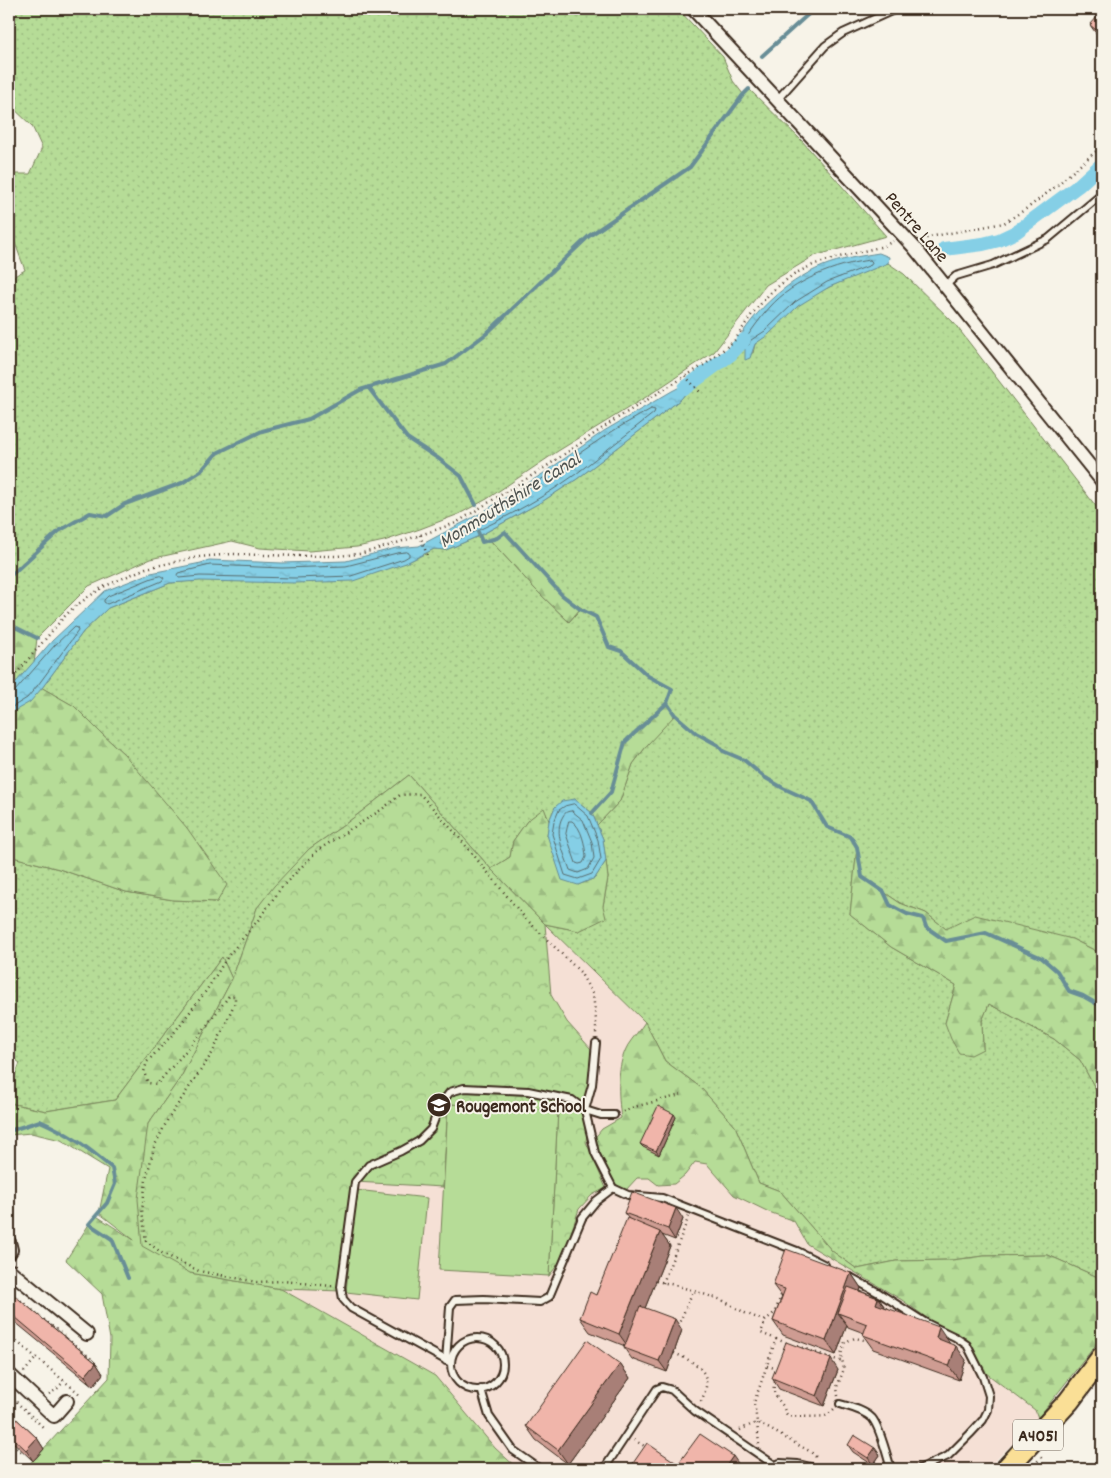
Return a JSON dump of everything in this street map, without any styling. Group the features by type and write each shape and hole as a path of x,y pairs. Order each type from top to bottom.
{"main road":[{"name":"A4051","path":"1006,1469 1070,1401 1102,1357"}],"street":[{"name":"Pentre Lane","path":"693,9 913,246 1102,481"},
{"path":"9,1242 11,1250 9,1253"},
{"path":"9,1270 87,1334"},
{"path":"13,1378 54,1416 67,1401"}],"lane":[{"path":"776,100 825,46 843,32 896,9"},
{"path":"946,286 956,276 993,265 1048,240 1102,194"},
{"path":"596,1042 592,1085 585,1110 594,1153 613,1188 628,1195 662,1198 804,1254 829,1267"},
{"path":"448,1362 351,1308 343,1299 341,1287 356,1182 369,1165 419,1141 430,1129 440,1105 450,1092 464,1088 528,1091 572,1100 585,1110 601,1116 614,1115"},
{"path":"448,1362 458,1346 466,1340 474,1338 487,1340 495,1345 500,1352 502,1361 501,1373 497,1380 490,1386 481,1389 468,1388 460,1384 452,1372 448,1362 450,1307 455,1300 484,1299 540,1302 549,1298 582,1218 596,1201 613,1188"},
{"path":"845,1275 879,1293 926,1324 955,1337 967,1346 983,1377 989,1396 988,1410 983,1420 948,1456 919,1469"},
{"path":"604,1469 656,1389 662,1387 672,1390 695,1411 757,1453 772,1467 780,1463 819,1466"},
{"path":"481,1389 489,1416 513,1450 540,1469"},
{"path":"840,1404 861,1411 872,1418 879,1432 891,1469"}],"path":[{"path":"913,246 929,237 1004,223 1055,188 1102,146"},
{"path":"9,681 62,618 74,607 103,587 146,568 199,557 233,554 337,556 359,554 456,523 721,353 735,340 752,314 771,292 794,274 823,262 884,246 902,234"},
{"path":"686,376 701,393"},
{"path":"420,535 428,558"},
{"path":"341,1287 283,1281 257,1282 199,1271 162,1253 146,1241 142,1210 146,1180 154,1147 168,1119 213,1052 236,1002 235,996 229,996 194,1042 157,1084 148,1083 144,1072 147,1062 174,1034 206,991 228,956 259,919 281,888 318,850 381,810 400,795 420,794 525,918 580,972 593,995 596,1042"},
{"path":"614,1115 634,1107 681,1095"},
{"path":"663,1283 692,1209"},
{"path":"656,1281 722,1300 745,1313 766,1321"},
{"path":"785,1286 775,1312 766,1321 761,1333 843,1362"},
{"path":"9,1291 94,1360"},
{"path":"677,1328 694,1291"},
{"path":"9,1335 81,1395"},
{"path":"777,1377 774,1385 775,1396 786,1413 790,1416 827,1416 840,1404 837,1387 844,1369 841,1354 845,1342 855,1338 875,1343"},
{"path":"757,1453 760,1446 754,1403 776,1339"},
{"path":"674,1353 694,1363 704,1372 705,1394 695,1411"},
{"path":"13,1378 36,1358"},
{"path":"767,1366 781,1370"},
{"path":"37,1400 56,1390 64,1381"},
{"path":"9,1395 44,1428"},
{"path":"729,1435 758,1422"},
{"path":"758,1422 811,1452 818,1458 819,1466"},
{"path":"626,1435 649,1450"},
{"path":"9,1441 23,1454"}],"shaded area":[{"name":"Rougemont School","path":"409,775 491,869 645,1022 794,1221 807,1244 902,1300 931,1321 966,1338 982,1370 1035,1410 1038,1418 987,1469 518,1469 491,1444 435,1376 281,1289 190,1273 232,979 246,940"}],"green space":[{"path":"9,9 678,9 723,57 733,81 743,94 749,89 802,141 886,236 814,256 766,285 714,352 646,397 558,451 487,499 459,514 384,541 357,547 309,551 260,548 232,541 150,559 89,586 37,638 9,624 9,279 25,270 9,227 9,174 30,174 42,148 32,126 9,104"},
{"path":"888,263 904,274 954,323 1102,514 1102,954 1072,939 946,929 926,913 900,903 862,877 857,849 850,914 891,947 956,985 945,1023 983,1049 982,1021 989,1004 1054,1039 1080,1060 1102,1101 1102,1279 1048,1255 984,1256 952,1260 896,1261 857,1269 832,1251 780,1191 759,1183 735,1126 700,1087 665,1061 645,1022 545,924 579,931 603,906 608,878 603,839 597,825 620,801 633,764 648,744 625,742 611,792 592,813 575,799 555,807 549,821 544,809 527,821 513,841 510,857 491,869 409,775 344,825 309,849 257,908 232,979 222,957 115,1100 46,1111 9,1103 9,1091 20,1063 9,1055 9,856 59,869 126,892 173,900 217,902 124,754 74,706 42,688 83,632 108,608 170,583 406,563 434,549 446,550 479,536 543,501 577,479 681,399 699,377 731,354 745,349 753,353 755,344 808,299 830,287","holes":["505,532 562,595 591,614 580,609 569,622 535,589 490,540 497,538"]},
{"path":"505,532 562,595 580,609 569,622 535,589 490,540 497,538"},
{"path":"9,624 37,638 32,682 74,706 124,754 187,828 227,885 217,902 173,900 126,892 59,869 9,856"},
{"path":"667,703 675,715 648,744 633,764 620,801 597,825 592,813 611,791 625,742"},
{"path":"409,775 491,869 545,924 551,995 567,1022 591,1049 586,1142 606,1188 592,1195 579,1209 562,1259 549,1276 558,1110 448,1104 443,1187 355,1182 342,1291 281,1289 190,1273 142,1246 138,1199 148,1124 181,1077 232,979 257,908 274,886 309,849 344,825"},
{"path":"544,808 549,821 547,835 578,885 595,878 606,861 608,878 603,906 606,918 579,931 545,924 491,869 510,857 513,841 527,821"},
{"path":"857,847 862,877 900,903 926,913 946,929 975,915 1072,939 1102,954 1102,1101 1080,1060 1054,1039 989,1004 982,1021 983,1049 971,1055 959,1053 945,1023 956,985 891,947 850,914"},
{"path":"222,957 232,979 181,1077 148,1124 190,1273 281,1289 435,1376 495,1448 518,1469 25,1469 109,1378 110,1339 102,1294 66,1260 95,1215 134,1240 99,1213 108,1169 61,1140 31,1133 9,1135 9,1103 46,1111 115,1100"},
{"path":"645,1022 665,1061 700,1087 735,1126 759,1183 780,1191 832,1251 857,1269 896,1261 952,1260 984,1256 1048,1255 1102,1279 1102,1337 1038,1418 1035,1410 982,1370 966,1338 931,1321 902,1300 807,1244 794,1221 769,1212 734,1195 707,1164 695,1162 685,1175 674,1184 658,1185 649,1178 637,1178 625,1191 612,1181 600,1161 593,1140 602,1129 621,1118 619,1090 621,1062 628,1045"},
{"path":"448,1104 558,1110 549,1276 439,1270"},
{"path":"356,1190 427,1198 417,1300 346,1292"}],"water":[{"path":"879,253 889,257 888,263 829,287 798,306 768,335 755,344 750,358 745,360 745,349 731,354 747,326 757,314 781,291 795,281 823,266"},
{"path":"699,377 681,399 577,479 543,501 479,536 446,550 434,549 406,563 353,581 295,583 200,581 170,583 108,608 83,632 30,702 9,714 9,690 52,641 105,591 151,573 209,560 282,563 346,561 396,548 419,546 483,512 544,473 604,431"},
{"path":"575,799 592,813 603,839 606,861 595,878 578,885 562,880 547,835 549,821 555,807 562,801"}],"building":[{"path":"1099,15 1102,18 1102,35 1090,25"},
{"path":"658,1106 674,1114 656,1151 640,1144"},
{"path":"632,1192 676,1208 668,1229 624,1213"},
{"path":"627,1218 660,1232 619,1334 580,1318 590,1292 596,1295"},
{"path":"786,1249 851,1273 826,1341 773,1321 785,1289 773,1285"},
{"path":"848,1287 878,1298 876,1304 939,1327 936,1338 956,1346 949,1366 863,1335 867,1324 838,1313"},
{"path":"9,1291 96,1363 85,1376 9,1312"},
{"path":"640,1306 675,1319 659,1361 624,1348"},
{"path":"587,1340 620,1364 558,1450 526,1426"},
{"path":"786,1342 831,1359 817,1396 772,1378"},
{"path":"9,1412 37,1438 26,1450 9,1434"},
{"path":"700,1434 733,1456 724,1469 629,1469 647,1443 678,1464"},
{"path":"854,1435 875,1448 868,1458 848,1445"}],"waterway":[{"path":"762,56 814,9"},
{"path":"9,577 59,531 90,513 107,516 125,504 182,483 201,471 217,453 262,431 309,419 360,390 446,364 486,334 589,236 690,167 749,89"},
{"name":"Monmouthshire Canal","path":"944,249 983,244 999,240 1016,232 1078,186 1102,164"},
{"name":"Monmouthshire Canal","path":"685,388 731,354 744,340"},
{"path":"368,387 407,438 461,476 476,505"},
{"path":"478,532 482,542 497,538 505,532 562,595 580,609 596,617 609,647 621,651 648,676 672,689 667,703 625,742 611,792 592,813"},
{"path":"9,624 37,638"},
{"path":"667,703 675,715 696,733 718,745 723,751 744,760 764,777 811,801 827,827 851,837 857,847 862,877 884,892 890,905 907,914 923,918 926,927 946,941 986,933 1042,958 1057,971 1069,991 1097,1004 1102,1002"},
{"path":"9,1131 40,1121 78,1142 112,1168 115,1184 107,1203 89,1224 112,1239 128,1278"}],"place":[{"name":"Rougemont School","path":"439,1105"}]}
